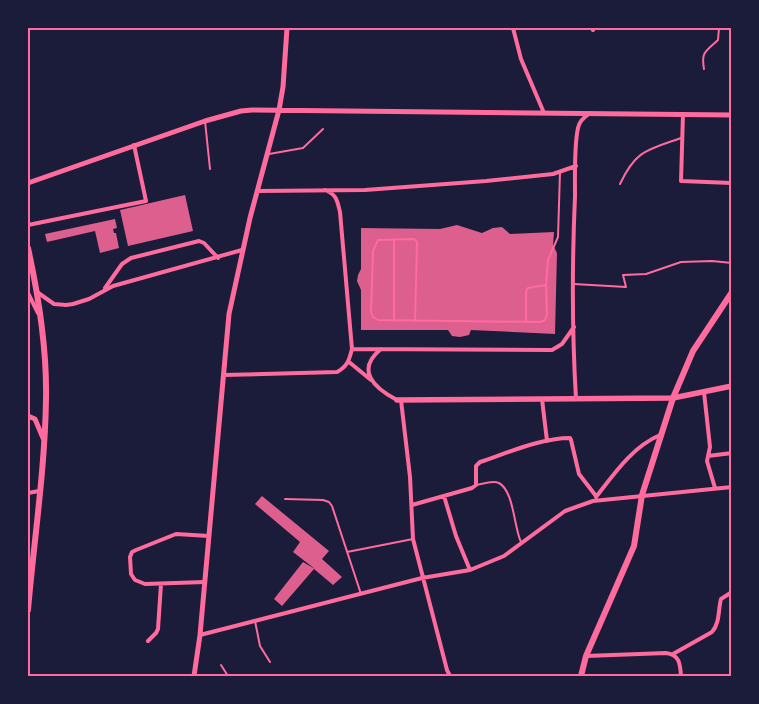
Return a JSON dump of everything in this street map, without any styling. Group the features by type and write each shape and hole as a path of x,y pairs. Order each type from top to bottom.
{"main road":[{"path":"28,248 42,323 46,397 44,441 28,610"},
{"path":"581,676 586,656 634,546 642,495 673,398 693,351 732,292"},
{"path":"399,400 673,398 732,386"}],"street":[{"path":"194,676 200,635 229,314 242,250 279,110 283,87 287,28"},
{"path":"513,28 521,59 544,113"},
{"path":"28,183 134,145 241,111 732,115"},
{"path":"576,399 574,284 578,125 590,113"},
{"path":"683,114 681,181 732,183"},
{"path":"28,225 146,201 134,145"},
{"path":"258,191 365,190 412,187 560,172 576,166"},
{"path":"223,375 330,373 337,372 349,362 352,349 340,212 333,193 325,190"},
{"path":"104,290 122,264 131,258 199,241 204,243 218,258"},
{"path":"37,292 54,304 66,305 89,299 104,290 120,284 242,250"},
{"path":"28,293 42,323"},
{"path":"352,349 552,350 562,344 574,327"},
{"path":"373,382 370,377 368,364 381,349"},
{"path":"349,362 388,395 399,400 410,477 413,539 450,676"},
{"path":"704,392 710,447 707,461 715,488"},
{"path":"542,399 547,441"},
{"path":"28,416 35,419 44,441"},
{"path":"593,501 621,465 648,441 661,435"},
{"path":"412,505 472,488 476,485 476,470 480,462 547,441 570,438 579,474 596,496"},
{"path":"708,456 732,453"},
{"path":"200,635 422,578 470,570 504,556 565,511 593,501 732,487"},
{"path":"28,494 39,492"},
{"path":"444,496 456,536 470,570"},
{"path":"205,582 145,584 134,580 131,574 130,556 132,552 176,534 209,536"},
{"path":"148,641 158,628 161,584"},
{"path":"673,654 716,628 721,599 732,592"},
{"path":"586,656 673,654 680,662 681,676"}],"lane":[{"path":"704,69 702,57 718,40 718,28"},
{"path":"204,122 210,169"},
{"path":"266,155 303,148 323,129"},
{"path":"620,184 633,160 641,154 682,137"},
{"path":"415,321 417,242 414,239 378,240 373,251 371,312 378,320 394,321 415,321 526,321 540,322 545,320 547,314 546,285 548,260 558,237 560,172"},
{"path":"394,239 394,321"},
{"path":"574,284 626,287 623,275 646,274 681,262 712,261 732,263"},
{"path":"526,321 526,292 528,288 546,285"},
{"path":"476,485 492,482 502,485 514,514 516,530 522,543"},
{"path":"285,499 323,500 329,502 332,506 361,594"},
{"path":"347,552 413,539"},
{"path":"255,621 260,646 270,662"},
{"path":"221,666 228,676"}],"building":[{"path":"185,195 193,231 128,246 120,210"},
{"path":"115,219 117,228 113,229 114,233 116,233 119,248 100,253 95,231 47,242 45,234"},
{"path":"457,225 482,233 493,228 502,227 510,234 554,232 553,245 557,253 555,334 471,330 469,335 460,337 452,336 448,330 361,330 361,290 357,281 361,269 361,228 440,229"},
{"path":"262,496 329,551 322,559 342,577 333,585 314,569 282,606 274,599 303,562 315,569 293,552 300,542 255,504"}]}
